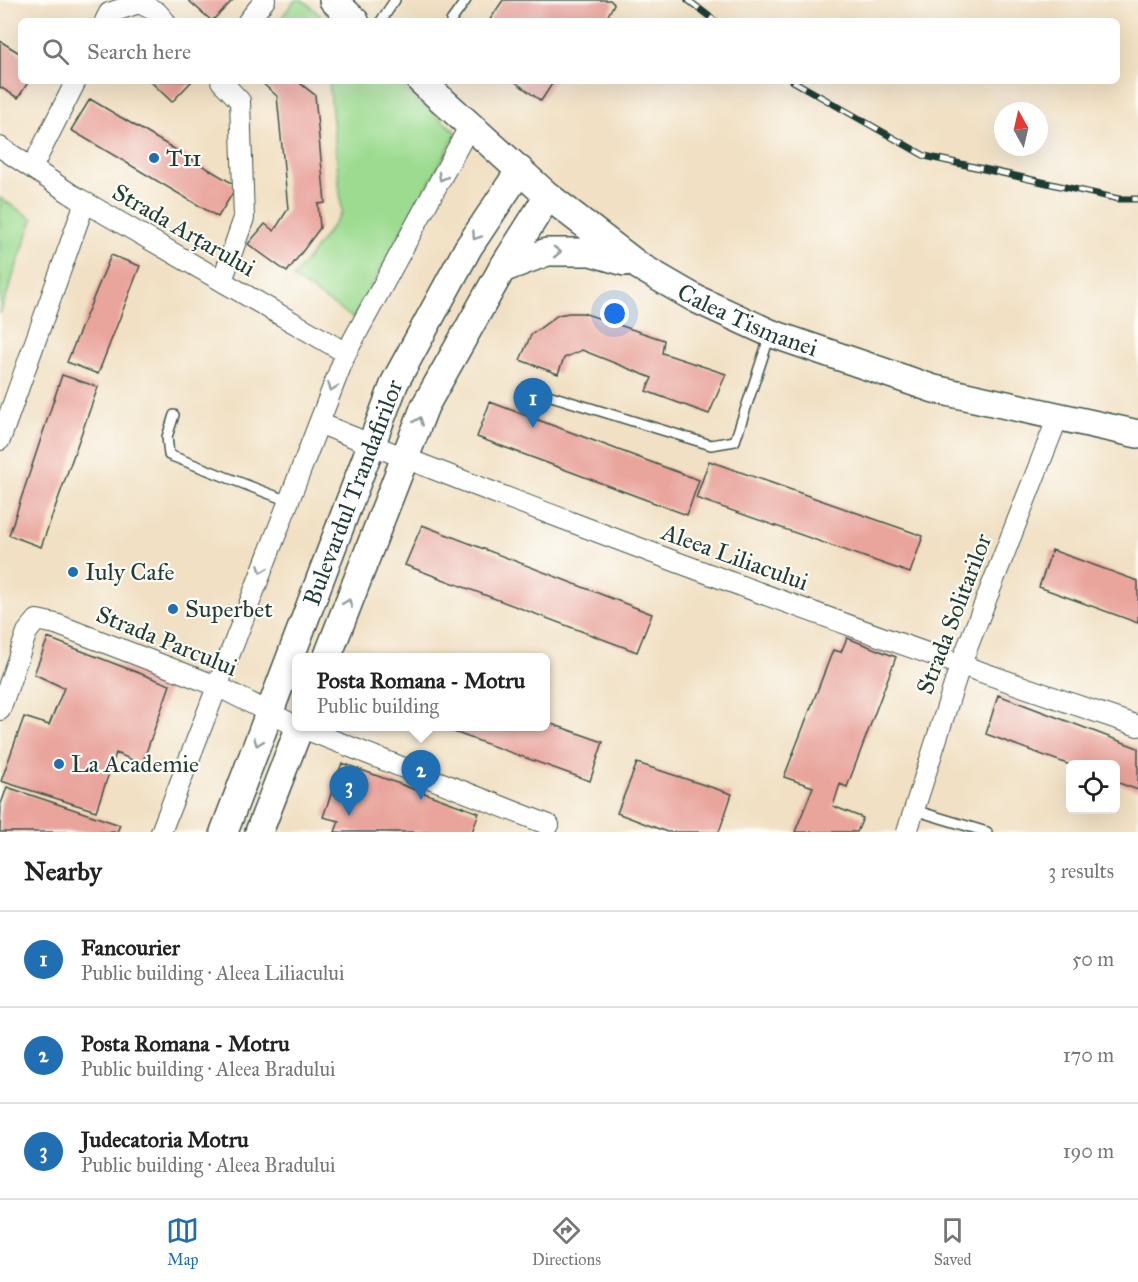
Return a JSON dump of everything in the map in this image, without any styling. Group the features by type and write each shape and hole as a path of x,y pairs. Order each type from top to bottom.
{"street":[{"path":"250,18 265,0"},
{"path":"333,0 352,18"},
{"path":"106,18 109,13 139,3 157,12 162,18"},
{"path":"32,168 74,84"},
{"path":"222,281 244,218 240,101 224,84"},
{"name":"Calea Tismanei","path":"424,84 548,196 639,266 696,299 770,333 934,389 1138,434"},
{"path":"161,832 346,353 470,126"},
{"name":"Strada Arțarului","path":"0,147 85,202 346,353"},
{"name":"Bulevardul Trandafirilor","path":"292,653 395,382 462,258 520,170"},
{"name":"Bulevardul Trandafirilor","path":"329,653 425,406 502,269 548,196"},
{"path":"0,440 85,202"},
{"path":"502,269 547,252 591,252 639,266"},
{"name":"Strada Solitarilor","path":"907,832 960,666 1058,417"},
{"name":"Aleea Liliacului","path":"318,423 711,576 960,666 1138,726"},
{"name":"Strada Parcului","path":"0,710 27,632 37,621 56,624 217,686 292,724"},
{"name":"Bulevardul Trandafirilor","path":"224,832 292,654"},
{"path":"259,832 297,731"},
{"name":"Strada Parcului","path":"308,731 549,825"}],"lane":[{"path":"383,18 395,0"},
{"path":"453,18 466,0"},
{"path":"535,391 711,445 723,444 735,441 770,333"},
{"path":"174,415 167,437 169,455 288,501"},
{"path":"914,810 987,832"}],"green space":[{"path":"295,0 303,0 324,18 281,18"},
{"path":"329,84 400,84 457,133 353,318 293,278 342,213"},
{"path":"0,198 33,219 0,314"}],"building":[{"path":"188,0 233,0 215,18 209,18"},
{"path":"503,0 610,0 614,4 607,18 491,18"},
{"path":"0,41 18,52 18,84 27,84 18,98 0,87"},
{"path":"153,84 189,84 172,102"},
{"path":"263,84 301,84 315,95 325,203 318,204 320,228 287,272 248,244 265,224 274,231 288,209 277,96"},
{"path":"518,84 552,84 541,101"},
{"name":"T11","path":"90,99 237,186 218,217 71,130"},
{"path":"111,255 140,266 98,374 67,362"},
{"path":"583,313 664,340 662,353 726,374 709,414 646,391 652,378 582,350 564,358 558,374 520,360 531,335 558,315"},
{"path":"62,375 98,387 41,547 9,535"},
{"path":"490,402 699,480 687,515 477,437"},
{"path":"709,461 923,536 910,573 696,498"},
{"path":"422,525 652,614 637,652 405,565"},
{"path":"1052,550 1138,581 1138,623 1039,587"},
{"path":"48,638 170,685 142,764 116,753 96,811 1,781 24,717 49,725 64,688 34,674"},
{"path":"847,638 896,657 847,787 840,784 833,806 863,818 857,832 795,832 813,787 784,777 833,650 841,652"},
{"path":"998,695 1138,748 1138,790 1120,783 1120,760 1066,760 1066,764 986,734"},
{"path":"550,723 603,742 590,781 451,731 550,731"},
{"path":"342,763 479,813 472,832 335,832 339,821 323,817"},
{"path":"637,763 732,794 719,832 667,832 617,813"},
{"path":"7,787 120,825 117,832 0,832 1,804"}],"railway":[{"path":"688,0 711,18"},
{"path":"798,84 925,156 1119,199 1138,199"}],"place":[{"name":"T11","path":"154,158"},
{"name":"Fancourier","path":"533,428"},
{"name":"Iuly Cafe","path":"73,572"},
{"name":"Superbet","path":"173,609"},
{"name":"La Academie","path":"59,764"},
{"name":"Posta Romana - Motru","path":"421,800"},
{"name":"Judecatoria Motru","path":"349,816"}]}
